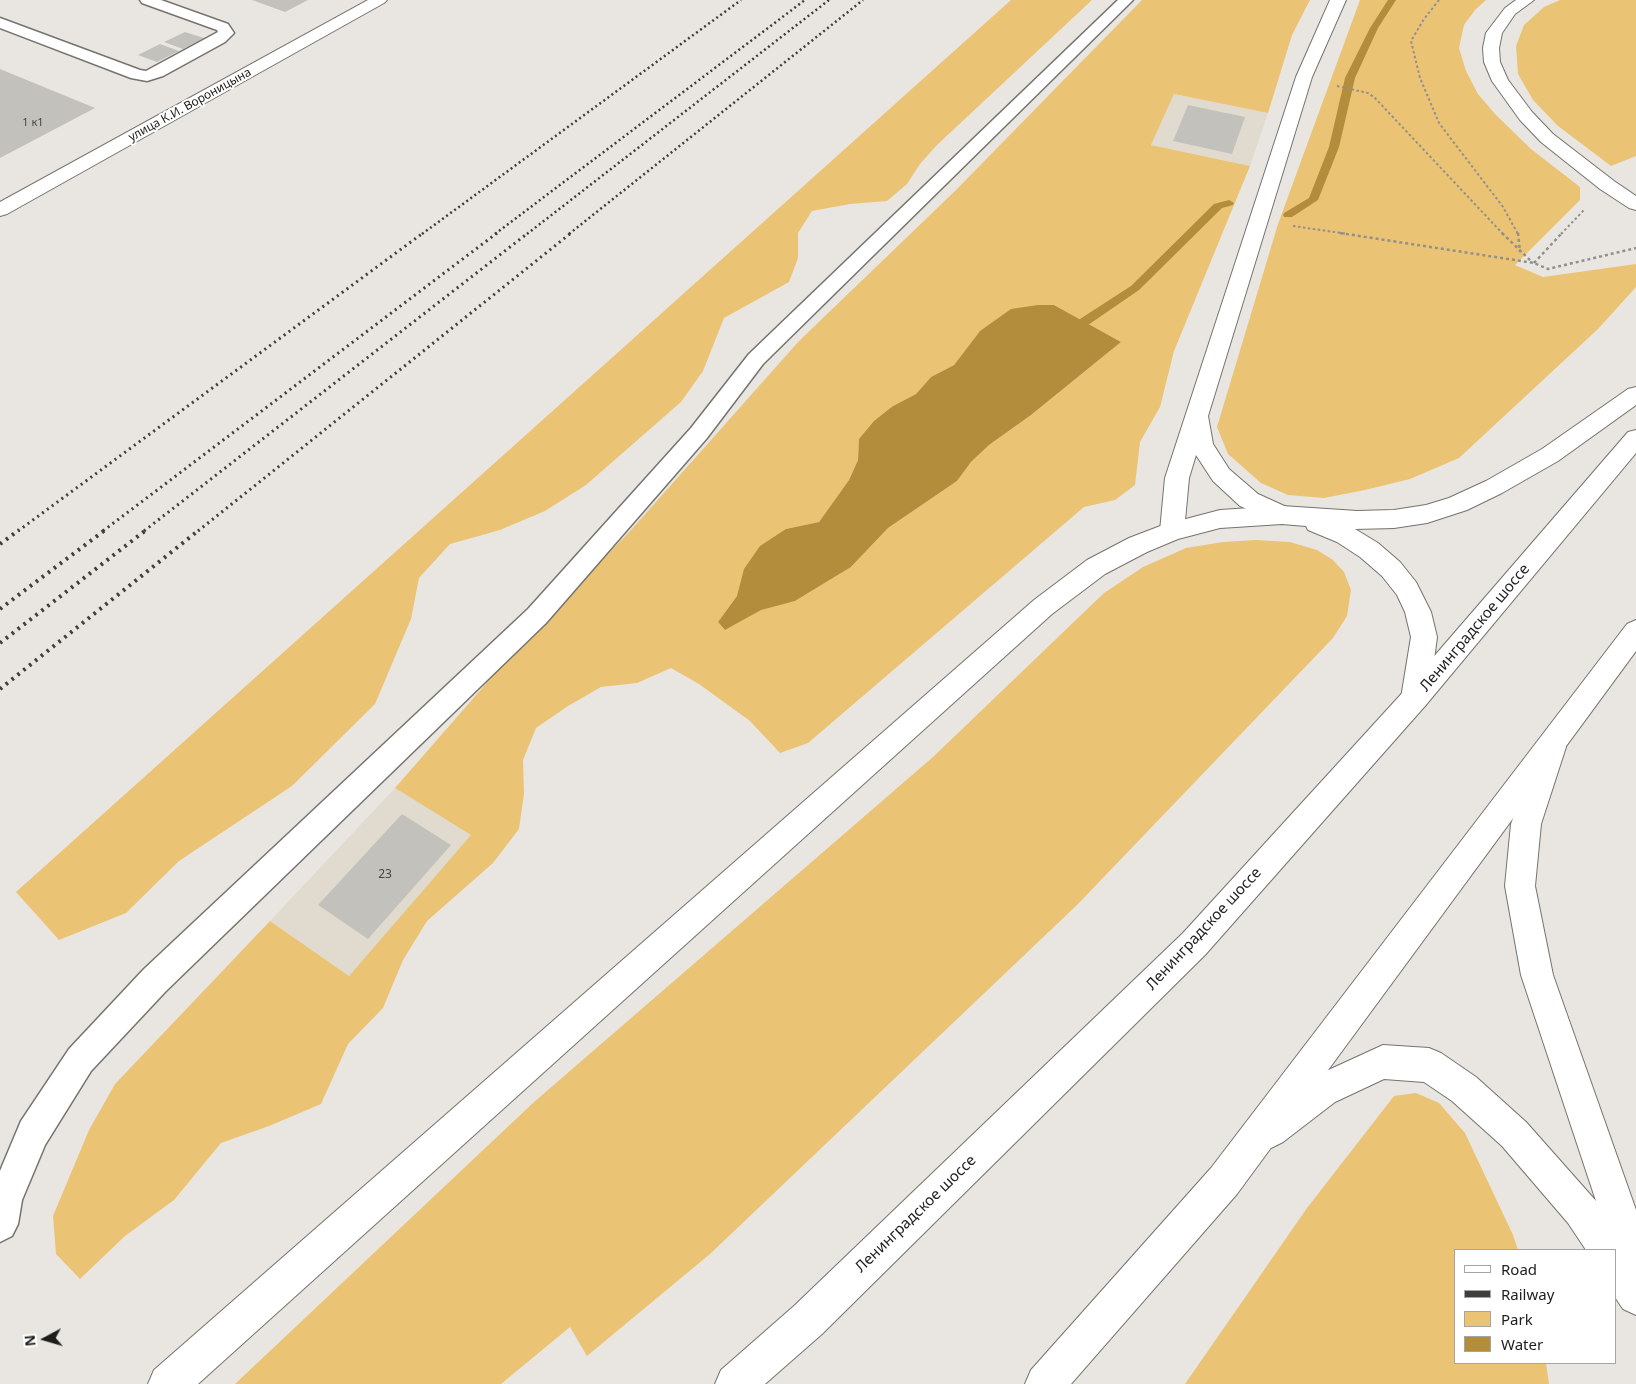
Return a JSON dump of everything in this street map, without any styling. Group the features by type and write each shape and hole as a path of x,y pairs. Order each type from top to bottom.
{"main road":[{"name":"улица К.И. Вороницына","path":"0,210 379,0"},
{"path":"1172,531 1177,478 1304,77 1338,0"},
{"path":"1526,0 1510,11 1494,32 1490,48 1492,62 1500,81 1526,116 1547,138 1607,185 1636,204"},
{"path":"168,1384 1043,607 1096,567 1138,545 1172,531 1220,519 1282,515 1357,520 1394,519 1427,514 1458,504 1542,460 1636,394"},
{"path":"1197,416 1202,445 1221,475 1249,500 1282,515 1314,522 1346,535 1369,550 1391,569 1407,590 1418,612 1424,637 1415,698"},
{"name":"Ленинградское шоссе","path":"735,1384 808,1320 1194,944 1415,698 1636,438"},
{"path":"1045,1384 1224,1181 1636,632"},
{"path":"1554,743 1526,824 1520,886 1537,975 1636,1263"},
{"path":"1254,1142 1323,1090 1383,1062 1429,1065 1464,1089 1514,1134 1581,1210 1606,1249"},
{"path":"1616,1265 1636,1296"}],"lane":[{"path":"0,23 137,75 147,76 157,73 220,39 226,33 224,27 147,0"},
{"path":"0,1224 5,1200 33,1132 80,1060 155,980 537,616 699,433 756,359 1126,0"}],"path":[{"path":"1439,0 1424,19 1411,41 1420,78 1439,123 1518,232 1520,252"},
{"path":"1338,86 1368,93 1375,98 1520,252 1534,263"},
{"path":"1534,263 1590,204"},
{"path":"1258,221 1534,263 1548,268 1636,248"}],"shaded area":[{"path":"1174,94 1268,113 1250,166 1151,145"},
{"path":"395,788 472,835 349,976 270,921"}],"green space":[{"path":"1011,0 1092,0 937,145 920,164 907,184 887,201 850,204 812,211 798,233 798,258 789,282 724,318 703,371 681,402 586,485 545,511 500,530 450,544 419,578 411,619 375,704 292,786 179,861 126,913 59,940 16,892"},
{"path":"1142,0 1310,0 1292,35 1268,113 1174,94 1151,145 1250,166 1174,351 1160,407 1140,442 1135,485 1115,500 1084,507 808,743 780,753 750,721 699,684 671,668 637,683 601,687 568,706 536,728 523,760 524,794 519,829 493,863 427,921 403,960 383,1008 348,1044 321,1104 269,1126 221,1143 174,1200 125,1236 80,1279 56,1254 53,1216 89,1130 115,1084 270,921 349,976 471,835 395,788 511,655 631,530 799,341 955,191","holes":["1054,305 1121,342 1031,415 989,445 971,462 957,481 888,528 851,567 795,601 761,609 725,630 718,622 786,529 819,522 849,480 858,460 859,439 893,406 916,394 931,377 954,365 980,331"]},
{"path":"1360,0 1486,0 1475,10 1464,25 1459,48 1466,71 1478,94 1495,114 1531,149 1580,187 1580,200 1515,265 1543,277 1636,264 1636,287 1598,329 1459,458 1410,479 1365,490 1324,498 1288,495 1261,483 1228,454 1217,427 1278,224"},
{"path":"1560,0 1636,0 1636,156 1611,166 1558,126 1533,100 1518,74 1516,46 1524,25 1544,7"},
{"path":"1256,540 1290,542 1317,550 1333,560 1344,572 1351,590 1347,616 1333,638 1077,905 710,1254 587,1356 570,1327 501,1384 235,1384 534,1102 933,757 1104,593 1143,567 1186,548 1223,542"},
{"path":"1416,1093 1439,1103 1465,1133 1513,1235 1518,1249 1454,1249 1454,1364 1546,1364 1549,1384 1185,1384 1307,1208 1394,1096"}],"water":[{"path":"1054,305 1121,342 1031,415 989,445 971,462 957,481 888,528 851,567 795,601 761,610 725,630 718,622 737,596 744,569 760,546 786,529 819,522 849,480 858,460 859,439 874,421 893,406 916,394 931,377 954,365 980,331 1011,309"}],"building":[{"path":"252,0 308,0 285,12"},
{"path":"185,32 204,38 183,49 164,42"},
{"path":"160,44 179,51 157,62 138,55"},
{"path":"0,69 95,108 0,158"},
{"path":"1188,105 1245,117 1232,154 1173,141"},
{"path":"402,814 451,845 368,939 318,905"}],"waterway":[{"path":"1288,215 1313,200 1334,147 1350,78 1374,28 1392,0"},
{"path":"1084,322 1135,288 1218,206 1229,203"}],"railway":[{"path":"422,234 741,0"},
{"path":"495,234 805,0"},
{"path":"527,234 829,0"},
{"path":"569,234 863,0"},
{"path":"18,531 423,233"},
{"path":"103,531 497,233"},
{"path":"144,531 528,233"},
{"path":"198,531 571,233"},
{"path":"0,544 19,530"},
{"path":"0,609 105,530"},
{"path":"0,643 146,530"},
{"path":"0,689 199,530"}]}
